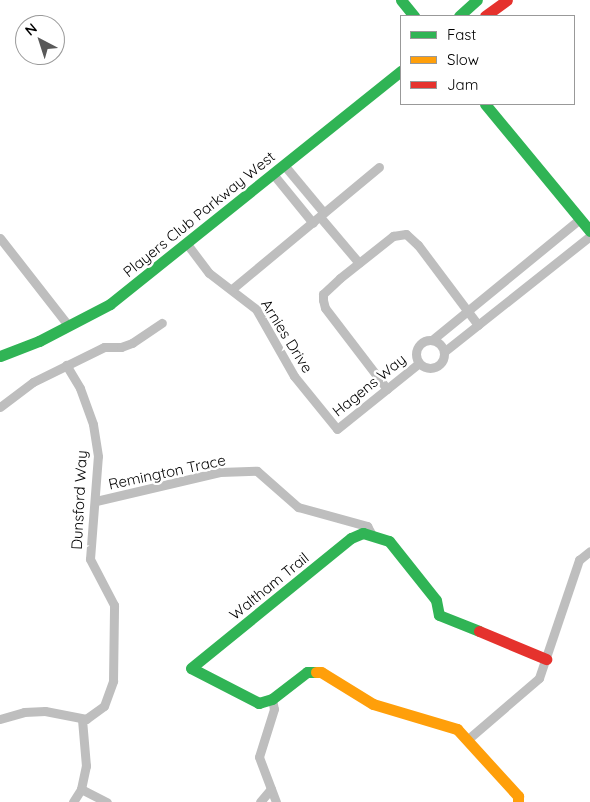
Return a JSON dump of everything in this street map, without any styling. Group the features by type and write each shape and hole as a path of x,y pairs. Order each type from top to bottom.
{"street":[{"path":"401,0 413,15"},
{"path":"460,15 477,0"},
{"path":"486,15 506,0"},
{"name":"Players Club Parkway West","path":"0,356 40,341 110,304 400,72"},
{"path":"486,105 590,231"},
{"path":"284,165 309,196 319,218"},
{"path":"232,289 379,167"},
{"path":"273,174 298,205 319,218 359,263"},
{"path":"298,205 309,196"},
{"name":"Hagens Way","path":"580,219 432,340 419,346 416,357 419,363 427,368 438,367 445,358 444,351 590,236"},
{"path":"387,389 324,308 323,300 324,294 359,263 394,236 406,234 478,325"},
{"path":"0,238 68,325"},
{"name":"Arnies Drive","path":"187,244 202,267 256,309 294,376 337,429"},
{"path":"545,248 556,262"},
{"path":"498,286 510,299"},
{"path":"0,407 33,382 104,347 122,347 132,343 162,323"},
{"path":"432,340 439,343 444,351"},
{"name":"Hagens Way","path":"337,429 419,363"},
{"name":"Dunsford Way","path":"66,365 80,388 93,424 98,456 96,502 90,559 114,605 113,681 104,706 95,715 82,719"},
{"name":"Remington Trace","path":"96,502 220,472 257,471 298,507 366,526 370,534"},
{"path":"370,534 389,542 436,600 439,615 546,659"},
{"name":"Waltham Trail","path":"272,698 259,703 192,668 351,538 370,534"},
{"path":"467,740 539,678 579,560 590,551"},
{"path":"276,802 259,757 274,709 272,698 307,672 321,672 373,704 457,729 518,796 518,802"},
{"path":"0,720 24,712 44,711 82,719 86,766 81,789 73,802"},
{"path":"81,789 108,802"},
{"path":"260,802 271,789"}],"traffic: fast":[{"path":"401,0 413,15"},
{"path":"460,15 477,0"},
{"path":"0,356 39,341 110,304 400,72"},
{"path":"486,105 590,231"},
{"path":"316,672 307,672 272,699 259,703 191,668 351,538 363,533 389,541 436,600 439,615 479,631"}],"traffic: slow":[{"path":"316,672 321,672 373,704 457,729 518,796 518,802"}],"traffic: jam":[{"path":"486,15 507,0"},
{"path":"479,631 546,659"}]}
